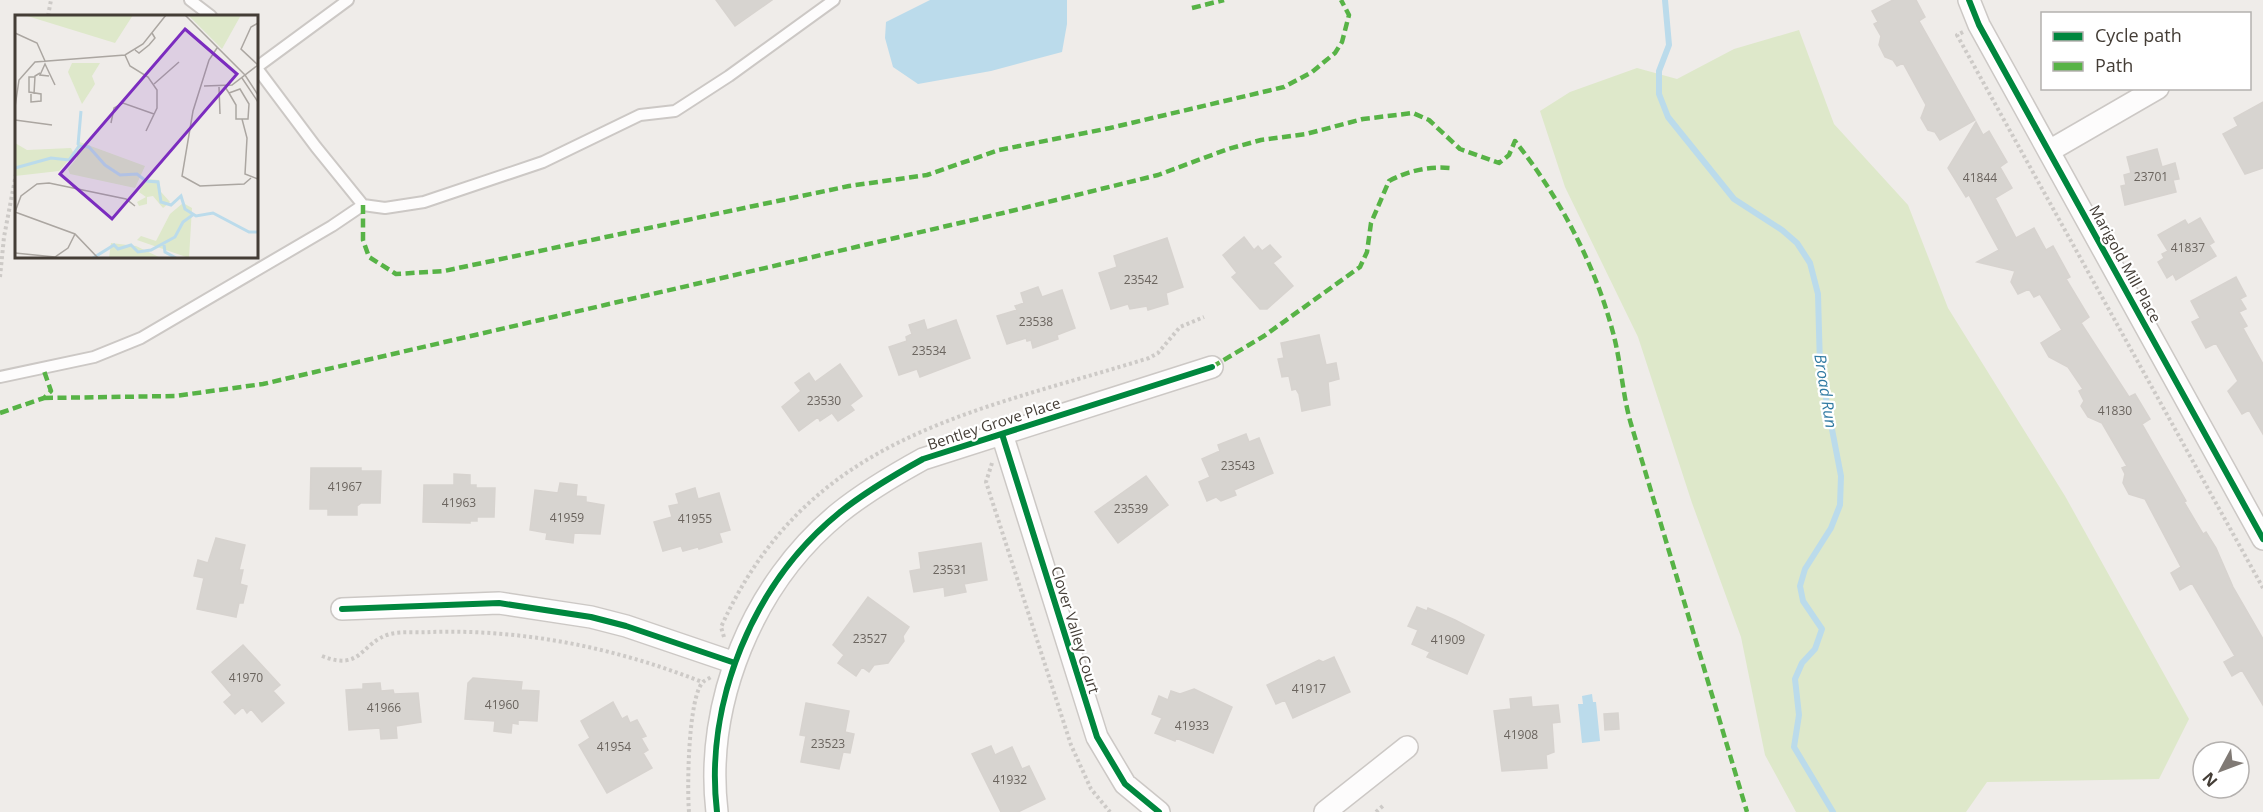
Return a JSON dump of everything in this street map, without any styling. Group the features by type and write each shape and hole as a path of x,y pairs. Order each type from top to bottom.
{"street":[{"name":"Marigold Mill Place","path":"1969,0 1979,25 2263,539"},
{"path":"2049,151 2154,90"},
{"name":"Bentley Grove Place","path":"717,812 716,774 728,660 768,594 811,541 838,514 881,483 924,459 1212,367"},
{"name":"Clover Valley Court","path":"994,437 1097,737 1125,784 1159,812"},
{"path":"342,609 499,603 618,624 728,660"},
{"path":"1325,812 1407,747"}],"lane":[{"path":"190,0 206,8"},
{"path":"258,66 348,0"},
{"path":"0,377 94,357 141,338 332,226 363,205 385,208 424,202 543,162 640,115 675,111 729,76 834,0"},
{"path":"258,68 316,147 363,205"}],"path":[{"path":"48,15 51,0"},
{"path":"1979,25 1957,35 2263,588"},
{"path":"0,277 4,237 15,179"},
{"path":"689,812 689,756 697,695 702,682 728,660 721,627 733,601 773,540 799,512 851,468 912,434 1149,358 1158,353 1180,327 1204,317"},
{"path":"978,411 994,437 993,461 986,482 1058,711 1091,789 1110,812"},
{"path":"322,656 335,662 350,660 390,634 458,632 508,634 550,639 612,652 702,682"},
{"path":"1376,812 1384,805"}],"green space":[{"path":"1799,30 1834,124 1908,205 1948,308 2065,496 2189,719 2159,779 1987,782 1966,812 1796,812 1765,755 1741,637 1692,503 1638,337 1565,187 1540,111 1570,92 1637,68 1677,79 1734,49"}],"water":[{"path":"930,0 1067,0 1067,24 1062,52 991,71 918,84 893,67 885,38 886,22"},
{"path":"1592,694 1593,702 1596,702 1600,741 1582,743 1578,704 1583,704 1582,696"}],"building":[{"path":"716,0 772,0 735,26"},
{"path":"1893,0 1916,0 1925,17 1919,21 1975,120 1940,140 1935,132 1928,130 1921,118 1926,105 1903,63 1897,66 1893,60 1885,57 1879,45 1881,36 1874,24 1878,22 1872,11"},
{"path":"2263,102 2263,168 2245,174 2223,134 2238,126 2234,118"},
{"path":"1976,122 1983,135 1989,131 2007,162 2000,167 2012,188 1995,198 2016,238 2034,228 2046,250 2053,246 2070,277 2066,279 2089,317 2081,323 2129,397 2135,394 2150,419 2142,424 2203,534 2206,532 2216,548 2233,587 2263,639 2263,705 2242,670 2232,676 2224,662 2235,656 2192,583 2180,590 2171,573 2181,567 2145,499 2129,494 2123,483 2125,474 2122,468 2127,466 2102,423 2088,417 2081,406 2084,401 2079,391 2083,389 2068,367 2049,357 2041,343 2062,330 2040,294 2034,297 2029,289 2018,294 2011,282 2015,271 1977,262 1999,250 1969,195 1966,197 1948,168"},
{"path":"2157,149 2162,167 2175,163 2179,179 2173,180 2176,192 2125,205 2121,186 2126,185 2124,175 2131,173 2127,157"},
{"path":"2200,218 2214,242 2209,245 2216,256 2176,280 2173,274 2167,278 2158,262 2164,258 2162,254 2168,251 2158,235 2185,220 2188,225"},
{"path":"1244,237 1254,250 1258,246 1262,251 1270,245 1281,257 1273,263 1293,286 1267,309 1260,309 1232,277 1237,273 1223,255"},
{"path":"1167,238 1183,287 1166,293 1168,304 1148,310 1147,306 1130,309 1128,304 1111,309 1099,273 1117,267 1114,256"},
{"path":"2236,277 2246,296 2240,299 2246,309 2239,312 2247,326 2243,328 2263,364 2263,434 2249,410 2242,414 2228,391 2238,381 2216,343 2206,348 2192,322 2200,318 2191,301"},
{"path":"1038,287 1042,297 1062,290 1075,328 1057,335 1058,339 1033,348 1031,340 1027,341 1026,338 1007,344 997,316 1017,310 1015,306 1024,303 1021,293"},
{"path":"924,320 927,330 956,320 970,358 920,377 917,369 899,375 889,347 907,341 906,337 912,334 909,325"},
{"path":"1319,335 1326,365 1336,363 1339,379 1328,382 1330,405 1302,411 1299,394 1296,389 1292,390 1289,376 1282,377 1278,359 1284,358 1281,343"},
{"path":"840,364 862,396 850,405 854,410 838,421 832,413 820,421 818,417 799,431 782,407 801,391 795,383 809,373 815,382"},
{"path":"1246,434 1249,442 1259,438 1273,473 1234,490 1236,495 1221,501 1216,497 1207,501 1199,482 1210,477 1202,459 1220,451 1218,445"},
{"path":"311,468 361,468 361,471 381,471 380,503 361,503 357,506 357,515 328,515 328,509 310,509"},
{"path":"454,474 470,475 470,485 476,485 476,488 495,488 494,517 477,517 477,521 470,521 470,523 423,522 424,485 454,485"},
{"path":"1146,476 1168,505 1118,543 1095,512"},
{"path":"560,483 577,485 576,496 586,497 586,502 604,505 600,534 574,533 573,543 546,539 547,533 530,530 535,490 558,493"},
{"path":"695,488 698,499 719,493 730,530 719,533 722,542 699,549 698,547 683,551 681,546 663,551 654,522 672,517 669,506 679,504 676,494"},
{"path":"216,538 245,545 239,570 243,570 240,584 247,586 243,603 239,603 236,617 197,609 204,578 194,576 198,560 208,563"},
{"path":"981,543 987,580 964,584 966,592 945,596 944,587 914,592 910,571 921,569 919,553"},
{"path":"868,597 909,627 903,636 904,641 888,663 874,665 869,672 862,667 856,676 838,663 844,655 833,645"},
{"path":"1417,607 1427,611 1428,608 1484,635 1467,674 1427,657 1430,652 1412,644 1418,630 1408,626"},
{"path":"243,645 280,685 273,691 284,703 262,722 251,709 247,713 243,707 235,714 224,702 232,695 212,672"},
{"path":"1334,657 1350,692 1293,718 1285,700 1276,704 1267,685 1319,660 1323,662"},
{"path":"473,678 522,682 521,690 539,691 537,721 518,720 518,724 512,723 511,733 494,731 495,721 465,719 468,683"},
{"path":"380,683 381,691 393,690 394,694 418,693 421,722 396,726 397,738 381,739 380,728 349,730 346,690 363,689 363,684"},
{"path":"1194,689 1232,707 1213,753 1176,738 1175,741 1155,733 1162,718 1152,714 1159,696 1168,700 1171,691 1180,694"},
{"path":"1531,697 1532,707 1558,705 1560,722 1552,723 1554,752 1546,755 1547,768 1502,771 1494,711 1511,709 1510,699"},
{"path":"613,702 622,719 627,716 630,723 637,720 646,736 641,738 648,750 643,753 652,768 607,793 579,745 590,738 581,721"},
{"path":"806,703 849,711 845,732 854,734 850,753 843,752 839,769 801,762 806,736 800,735"},
{"path":"1618,713 1619,729 1605,730 1604,714"},
{"path":"991,746 995,755 1012,747 1022,769 1029,766 1045,799 1018,812 1001,812 972,754"}],"waterway":[{"name":"Broad Run","path":"1665,0 1669,45 1659,71 1659,94 1668,117 1734,199 1782,230 1797,243 1810,263 1818,294 1820,367 1841,476 1840,505 1831,528 1805,569 1800,586 1803,601 1822,629 1815,649 1802,663 1795,679 1799,715 1794,747 1833,812"}],"marked path":[{"path":"1192,8 1224,0"},
{"path":"363,205 363,240 369,257 396,274 444,271 849,186 927,175 999,150 1110,128 1284,87 1312,72 1335,53 1342,42 1349,15 1341,0"},
{"path":"44,398 175,396 263,384 1003,213 1158,175 1228,149 1261,140 1306,134 1363,119 1413,113 1429,120 1460,149 1499,163 1509,155 1515,141 1546,184 1585,254 1612,329 1631,424 1747,812"},
{"path":"1212,367 1264,336 1360,267 1367,252 1371,223 1389,181 1418,170 1450,168"},
{"path":"0,413 44,398 51,391 43,368"}],"cycle path":[{"path":"1969,0 1979,25 2263,539"},
{"path":"717,812 715,771 718,729 727,688 741,648 759,610 782,574 809,541 839,513 880,484 923,459 1212,367"},
{"path":"1002,434 1097,737 1125,784 1159,812"},
{"path":"342,609 499,603 591,617 626,626 735,663"}]}
